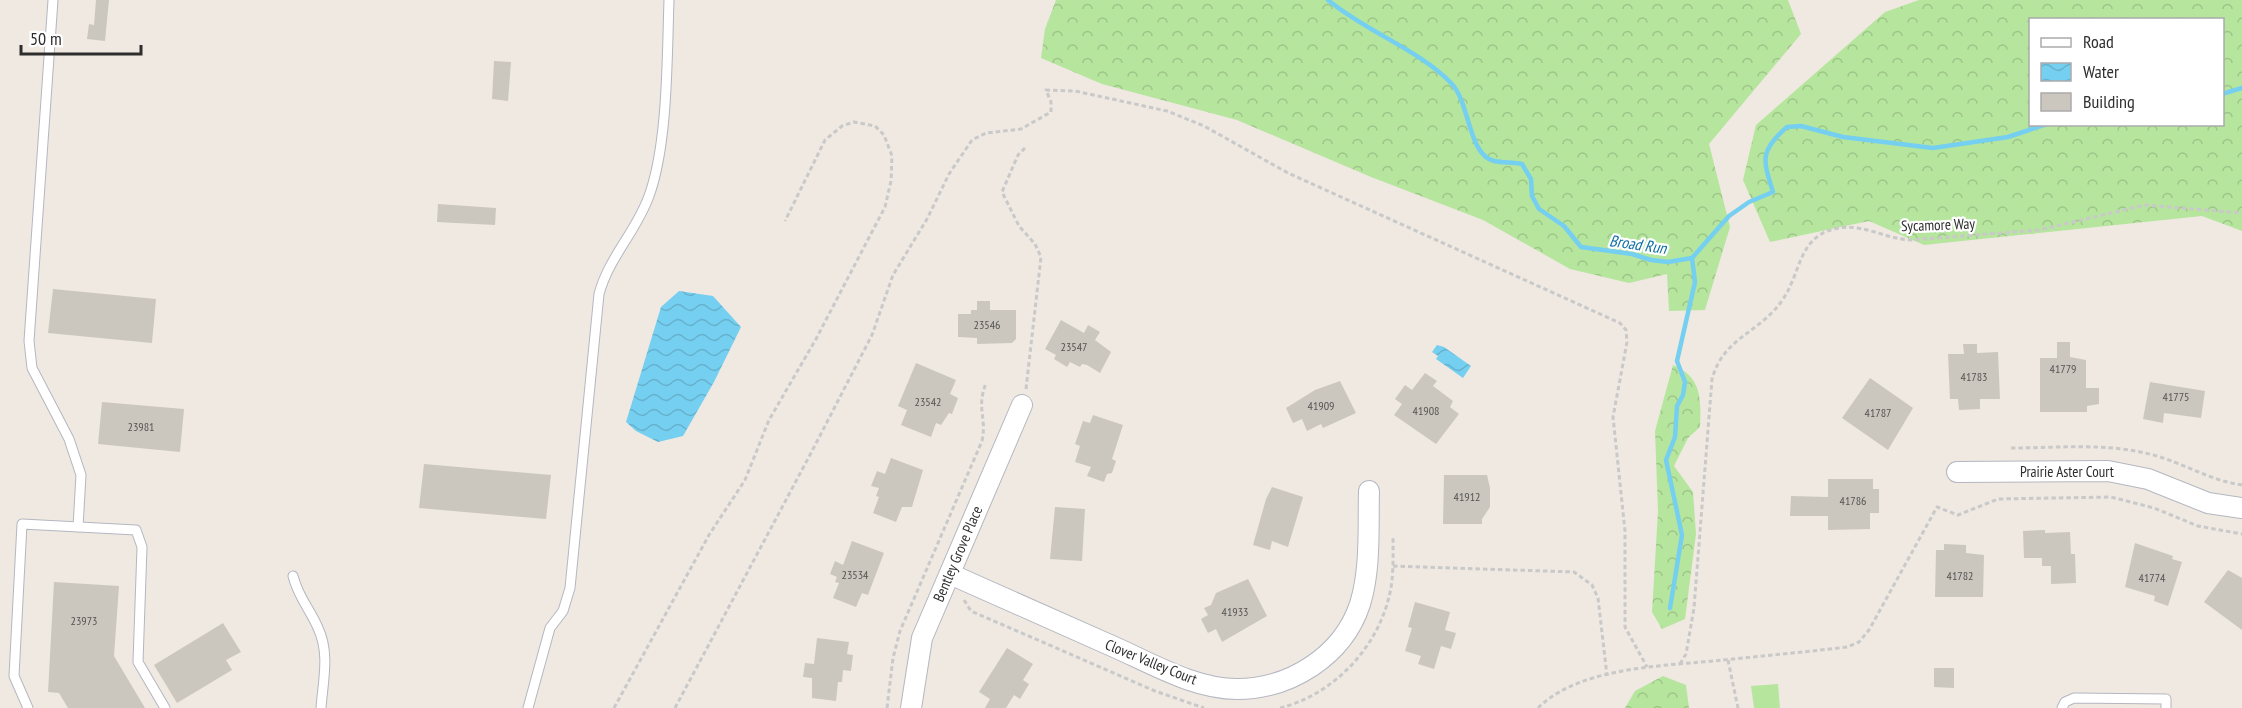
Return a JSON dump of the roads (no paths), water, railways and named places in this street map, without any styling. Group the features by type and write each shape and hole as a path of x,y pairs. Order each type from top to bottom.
{"street":[{"name":"Bentley Grove Place","path":"911,708 922,638 1022,405"},
{"name":"Prairie Aster Court","path":"1957,472 2108,471 2148,479 2208,503 2242,508"},
{"name":"Clover Valley Court","path":"947,581 1193,681 1220,687 1258,687 1303,672 1325,658 1345,633 1360,605 1365,578 1369,491"}],"lane":[{"path":"53,0 29,341 32,368 69,439 81,475 78,527"},
{"path":"528,708 550,628 563,611 570,588 598,294 610,262 648,197 658,160 669,0"},
{"path":"28,708 14,676 22,524 136,530 142,547 138,662 165,708"},
{"path":"293,576 297,593 318,628 324,647 321,708"},
{"path":"2062,708 2065,702 2074,698 2166,699 2166,708"}],"water":[{"path":"679,291 713,296 741,327 714,382 683,436 658,442 636,431 626,422 661,307"},
{"path":"1437,345 1444,347 1471,366 1463,378 1436,359 1438,356 1432,352"}],"waterway":[{"name":"Broad Run","path":"1328,0 1359,22 1424,61 1451,83 1462,102 1474,139 1485,157 1494,161 1522,164 1531,179 1532,196 1539,209 1564,226 1581,247 1668,262 1692,258"},
{"name":"Broad Run","path":"2224,93 2242,88"},
{"name":"Broad Run","path":"1692,258 1729,216 1749,202 1773,192 1767,172 1766,156 1772,143 1787,127 1801,126 1843,137 1933,148 2008,137 2041,126"},
{"path":"1670,608 1682,535 1666,460 1675,437 1677,406 1683,395 1685,382 1677,361 1695,282 1692,258"}]}
